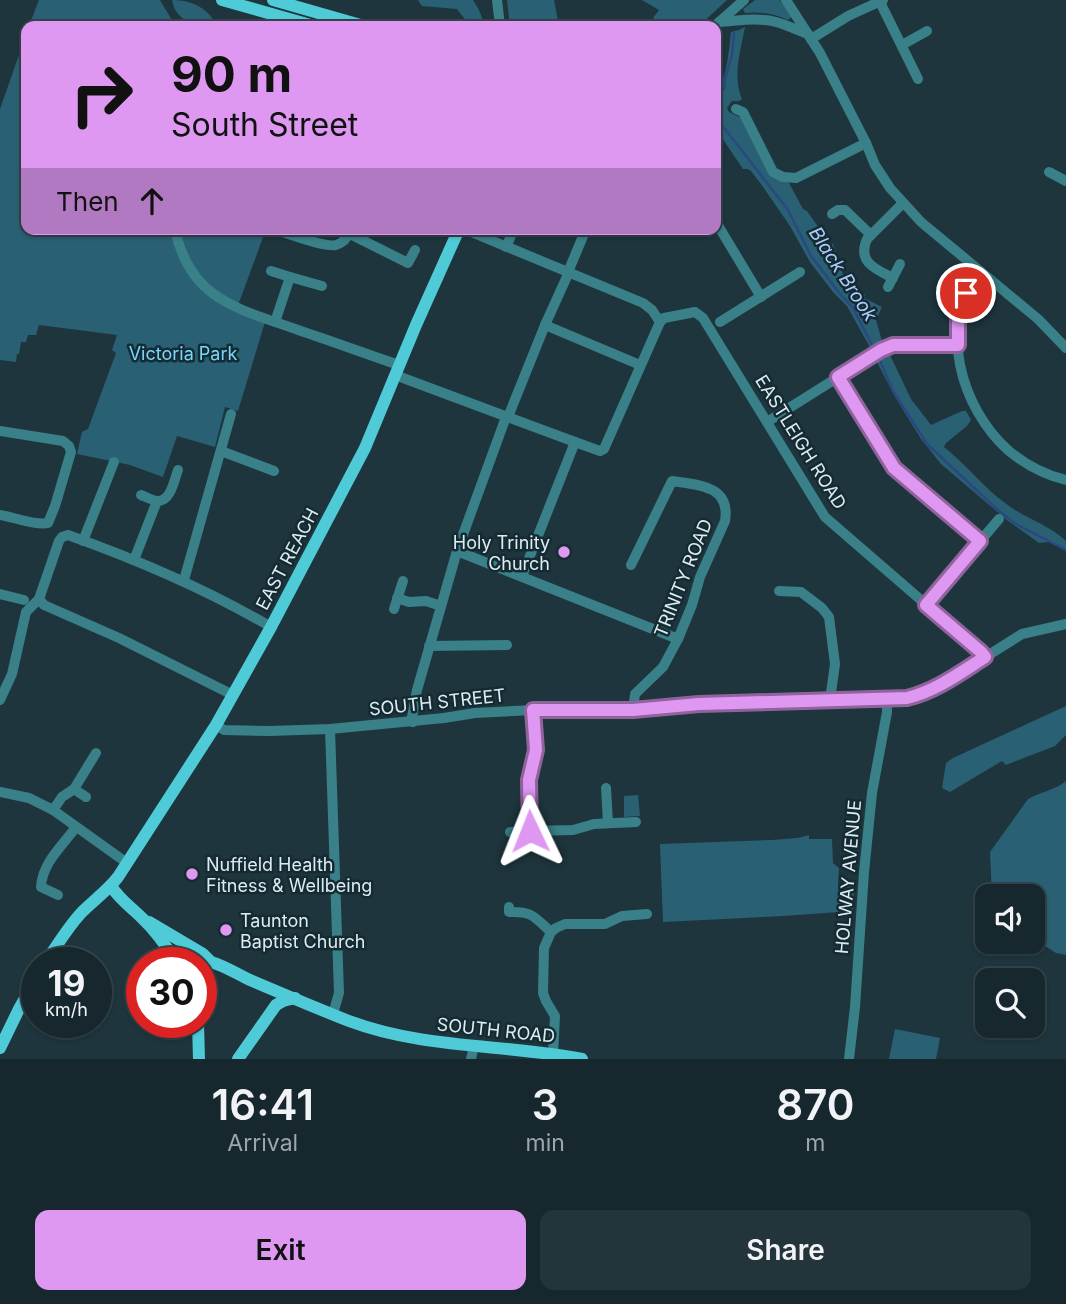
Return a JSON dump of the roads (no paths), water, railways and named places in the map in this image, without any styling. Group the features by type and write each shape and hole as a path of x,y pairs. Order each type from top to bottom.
{"main road":[{"path":"222,0 296,21"},
{"path":"273,0 346,21"},
{"name":"EAST REACH","path":"56,947 82,913 111,886 216,725 365,448 397,370 463,235"},
{"path":"111,886 123,902 144,919 166,947"},
{"name":"SOUTH ROAD","path":"144,919 190,947"},
{"name":"SOUTH ROAD","path":"217,964 368,1027 472,1052 553,1054 582,1059"},
{"path":"270,988 276,1005"},
{"path":"238,1059 276,1005 283,1000 295,998"},
{"path":"0,1048 21,1008"},
{"path":"199,1059 200,1038"}],"street":[{"path":"497,0 499,21"},
{"path":"720,21 744,0"},
{"path":"786,0 820,52 890,188 921,222 1038,319 1066,348"},
{"path":"809,36 881,1 918,79"},
{"path":"721,23 747,19 766,20 809,36"},
{"path":"902,45 928,31"},
{"path":"736,109 743,112 774,172 783,177 796,178 866,143"},
{"path":"1049,172 1066,181"},
{"path":"900,264 890,283 866,261 864,245 866,239 903,203"},
{"path":"832,214 847,205 871,235"},
{"path":"721,230 761,297"},
{"path":"176,235 188,268 201,284 221,300 507,417 600,451 604,449 660,322 643,303 475,235"},
{"path":"295,235 326,245 336,245 347,235"},
{"path":"358,235 408,264 415,250"},
{"path":"506,247 511,235"},
{"path":"413,722 417,690 457,551 507,417 583,235"},
{"path":"375,260 380,248"},
{"path":"271,271 322,286"},
{"path":"720,322 800,272"},
{"path":"981,272 966,293 958,321 958,345 970,397 989,428 1009,450 1034,468 1066,481"},
{"path":"275,322 290,277"},
{"name":"EASTLEIGH ROAD","path":"660,322 664,318 695,312 700,315 825,517 985,657"},
{"path":"545,325 640,365"},
{"path":"767,422 893,345 958,345"},
{"path":"838,377 894,468 980,541"},
{"path":"184,580 231,414"},
{"path":"0,432 63,441 71,452 48,523 43,525 0,516"},
{"path":"522,576 575,442"},
{"path":"221,451 274,471"},
{"path":"83,541 114,462"},
{"path":"141,495 162,501 169,496 178,470"},
{"name":"TRINITY ROAD","path":"631,565 649,515 672,481 709,487 719,495 727,513 723,529 700,577 678,639 663,667 635,694 633,710"},
{"path":"134,559 157,501"},
{"path":"926,605 999,519"},
{"path":"0,700 12,674 31,604 62,537 68,535 184,580 271,626"},
{"path":"457,551 678,639"},
{"path":"403,581 396,604 426,601 441,606"},
{"path":"779,591 801,592 827,612 835,664 830,700"},
{"path":"0,594 31,604 44,605 120,638 233,695"},
{"name":"SOUTH STREET","path":"216,725 225,730 330,729 413,722 475,713 633,710 699,704 907,698 929,691 953,678 1022,634 1066,624"},
{"path":"429,646 507,645"},
{"name":"HOLWAY AVENUE","path":"849,1059 872,793 887,712 887,698"},
{"path":"530,831 529,780 536,750 533,710"},
{"path":"330,729 339,993 333,1014"},
{"path":"53,810 62,797 74,789 83,761 96,753"},
{"path":"606,788 608,823"},
{"path":"74,789 86,797"},
{"path":"0,792 29,798 53,810 127,863"},
{"path":"510,832 573,830 584,825 636,822"},
{"path":"41,887 46,868 76,827"},
{"path":"28,884 58,895"},
{"path":"509,907 509,912 521,911 533,915 551,932"},
{"path":"553,1054 555,1016 543,993 544,948 551,932 572,923 605,924 622,916 647,914"}],"waterway":[{"name":"Black Brook","path":"721,92 732,55 734,33"},
{"name":"Black Brook","path":"721,126 788,210 811,256 853,308 875,351"},
{"name":"Black Brook","path":"878,356 893,391 927,444 1000,512 1016,524 1066,550"}],"place":[{"name":"Holy Trinity Church","path":"564,552"},
{"name":"Nuffield Health Fitness & Wellbeing","path":"192,874"},
{"name":"Taunton Baptist Church","path":"226,930"}],"park label":[{"name":"Victoria Park","path":"183,353"}]}
